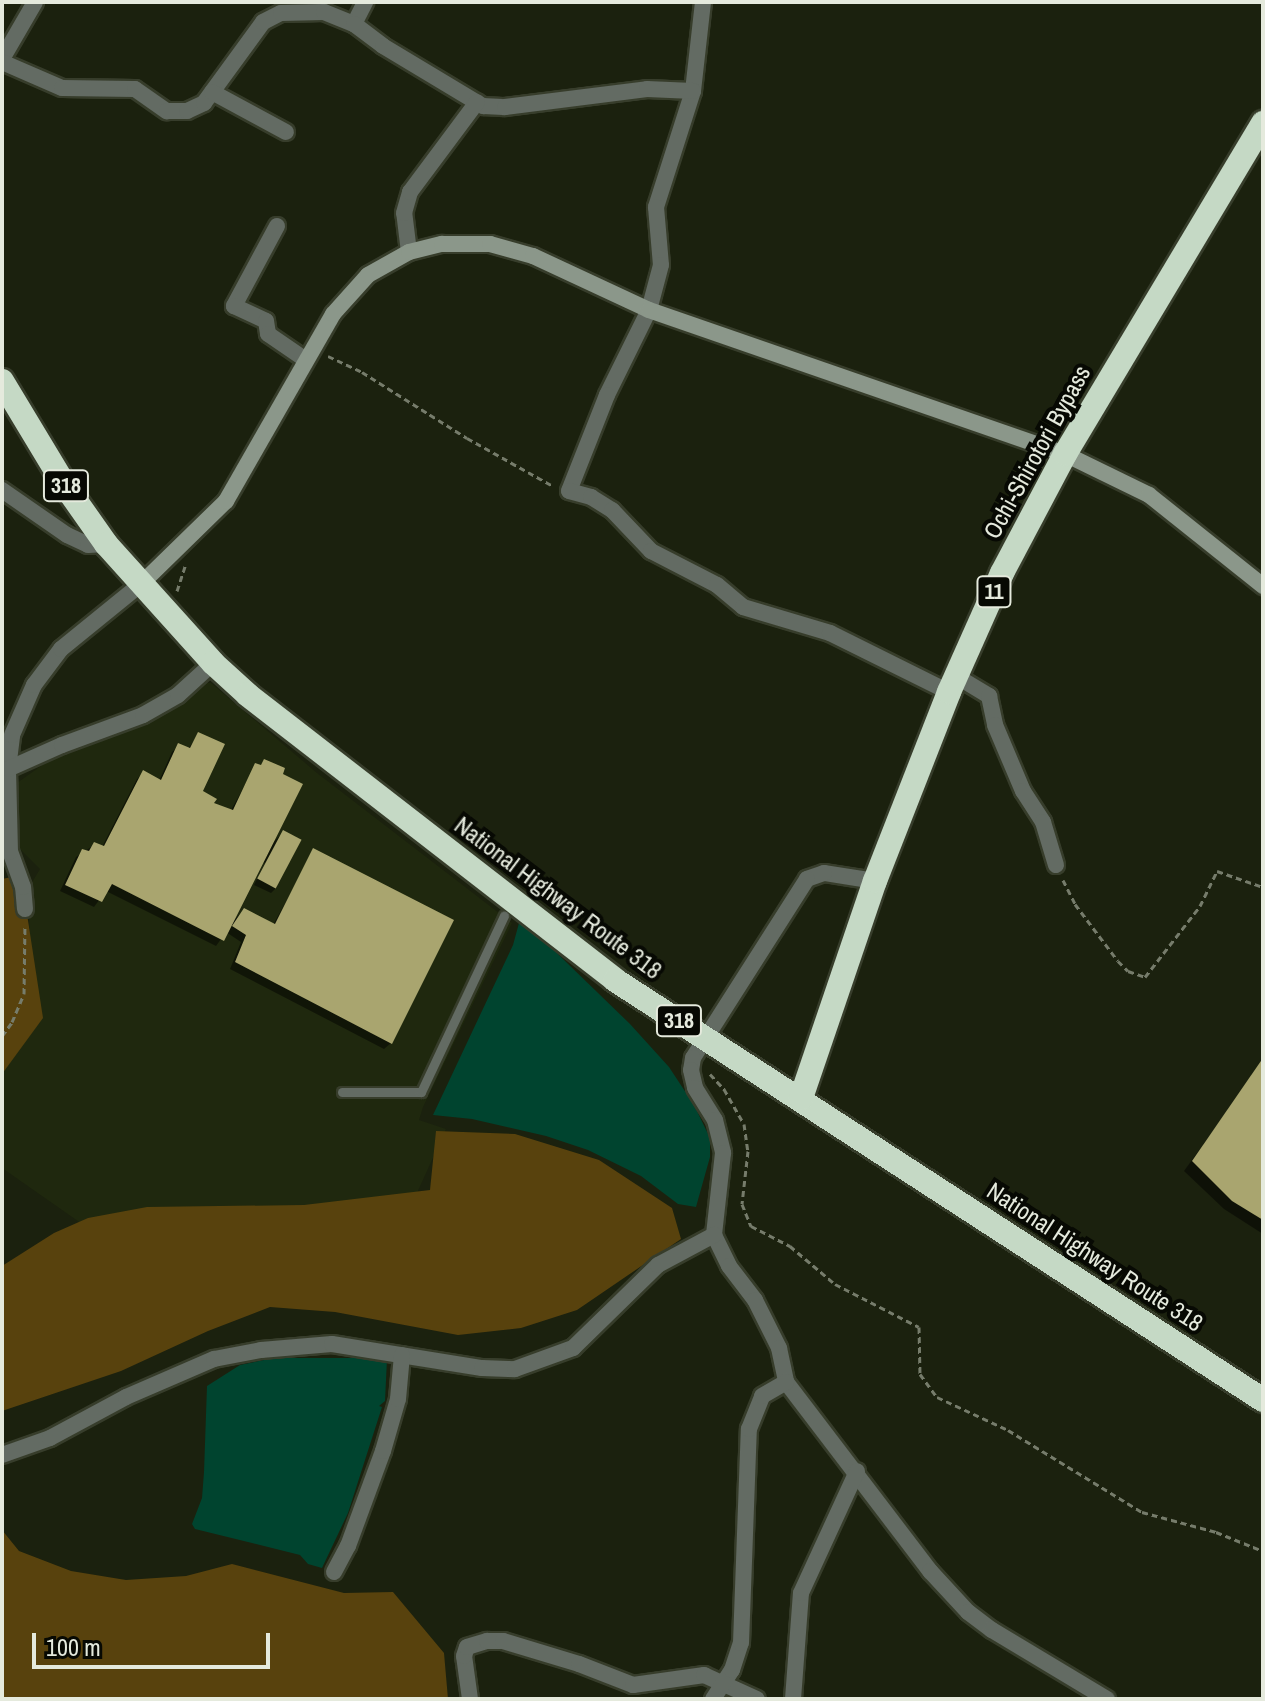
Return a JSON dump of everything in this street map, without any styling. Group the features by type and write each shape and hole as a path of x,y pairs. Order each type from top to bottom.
{"highway":[{"name":"Ochi-Shirotori Bypass","path":"801,1098 875,881 952,684 1002,573 1065,454 1263,123"},
{"name":"National Highway Route 318","path":"2,381 66,487 106,544 213,663 509,909 615,980 700,1049 801,1098 1263,1400"}],"street":[{"path":"35,2 2,61 62,88 135,89 167,111 187,111 204,103 263,22 281,13 324,12 354,24 383,46 477,102 505,107 647,89 693,91"},
{"path":"354,24 365,2"},
{"path":"703,2 693,91 656,207 661,265 649,310 607,395 569,491 591,497 612,510 651,551 717,585 743,607 830,633 861,651 989,696 995,725 1023,791 1043,822 1056,865"},
{"path":"212,92 286,132"},
{"path":"409,252 404,213 410,192 477,102"},
{"path":"277,226 234,306 266,321 268,334 315,358"},
{"path":"25,909 23,887 10,852 8,769 12,735 34,685 61,649 141,584 226,501 315,358 333,314 368,275 409,252 442,244 490,244 533,256 649,310 1065,454 1149,495 1263,586"},
{"path":"2,490 67,535 88,545 106,544"},
{"path":"8,769 143,715 178,695 213,663"},
{"path":"875,881 824,873 807,879 700,1049 691,1070 695,1088 715,1120 723,1153 714,1235 729,1266 755,1300 779,1348 786,1382 857,1471 930,1571 968,1612 1107,1699"},
{"path":"2,1455 50,1438 126,1397 214,1359 261,1350 332,1344 482,1368 515,1369 573,1348 597,1328 658,1265 714,1235"},
{"path":"334,1572 348,1546 383,1451 398,1399 402,1355"},
{"path":"713,1699 732,1670 741,1643 749,1429 762,1396 786,1382"},
{"path":"793,1699 801,1593 857,1471"},
{"path":"470,1699 464,1656 467,1647 487,1641 503,1641 633,1685 704,1675 757,1699"}],"lane":[{"path":"342,1092 421,1092 509,909"}],"path":[{"path":"315,358 333,356 540,481 569,491"},
{"path":"166,612 186,562"},
{"path":"1056,865 1075,904 1118,961 1128,971 1145,977 1200,906 1217,871 1263,887"},
{"path":"2,1036 24,994 25,909"},
{"path":"700,1049 744,1124 748,1151 742,1204 751,1226 790,1246 835,1284 919,1327 920,1374 937,1397 1008,1430 1142,1512 1216,1532 1263,1551"}],"shaded area":[{"path":"199,683 211,683 317,773 512,923 423,1107 419,1120 446,1129 412,1204 105,1240 2,1168 2,1047 31,979 28,889 40,869 19,848 17,783 48,761 178,706"},
{"path":"21,875 43,1018 2,1074 2,879"},
{"path":"519,923 529,930 531,928 630,1024 669,1067 694,1105 710,1138 710,1157 696,1207 678,1204 641,1176 588,1150 546,1136 472,1119 433,1115 513,945"},
{"path":"436,1131 515,1134 599,1160 672,1208 681,1239 577,1310 521,1328 458,1335 335,1312 270,1307 208,1331 121,1371 2,1411 2,1266 54,1233 88,1218 147,1207 304,1205 430,1190"},
{"path":"360,1353 387,1359 385,1401 379,1406 382,1407 348,1513 322,1568 308,1564 300,1555 195,1529 192,1524 202,1498 207,1386 240,1365 274,1358 352,1358"},
{"path":"2,1530 19,1551 71,1571 126,1580 186,1576 232,1564 344,1593 393,1592 444,1653 448,1699 2,1699"}],"building":[{"path":"198,732 225,744 203,791 217,799 214,803 233,810 255,763 261,765 264,759 285,768 283,774 303,784 224,941 112,884 102,902 65,885 82,849 89,851 94,842 104,846 143,770 161,780 178,743 190,748"},
{"path":"283,830 302,840 276,888 257,879"},
{"path":"313,848 454,920 392,1044 235,962 246,935 232,926 244,908 275,924"},
{"path":"1263,1058 1263,1220 1232,1201 1192,1161"}]}
